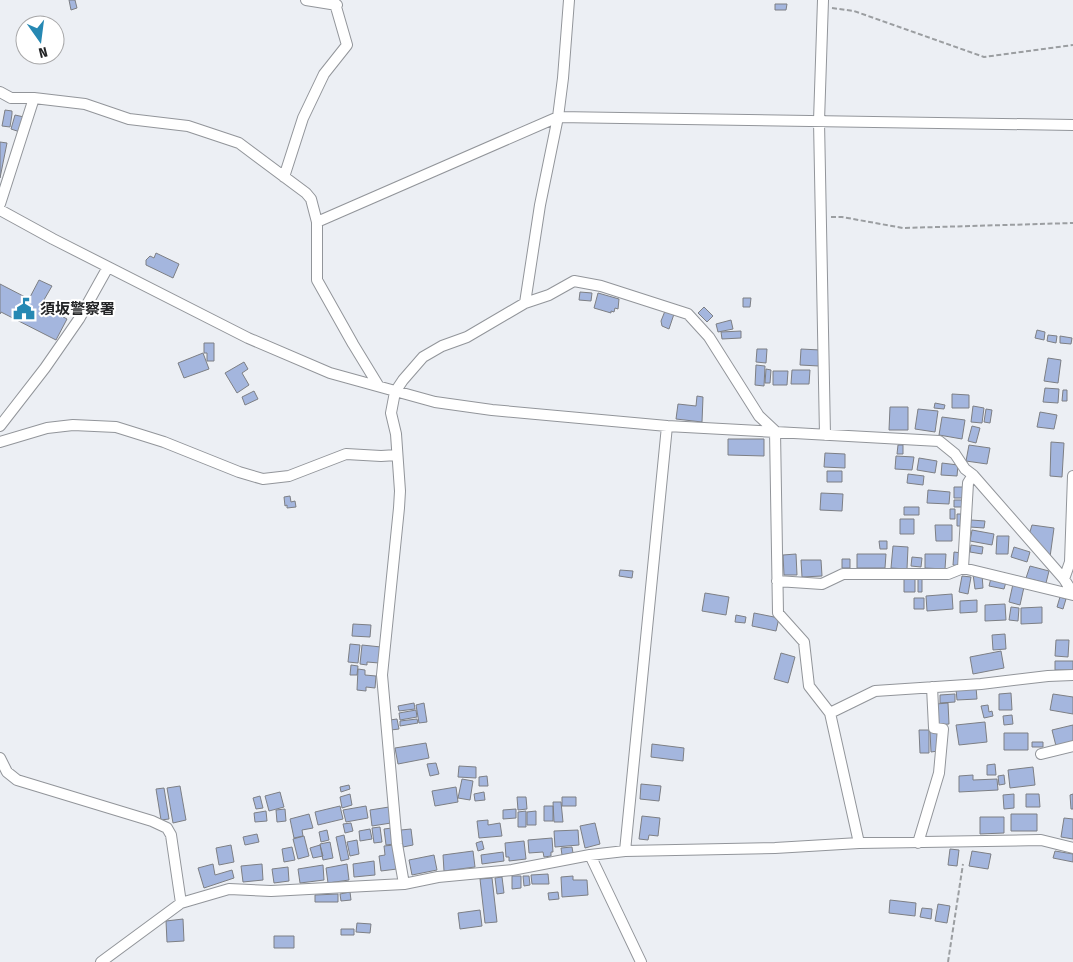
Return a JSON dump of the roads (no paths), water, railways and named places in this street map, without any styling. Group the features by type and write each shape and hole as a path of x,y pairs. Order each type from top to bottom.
{"street":[{"path":"284,177 308,109 324,74 347,45 336,3 306,0"},
{"path":"525,303 540,204 558,117 569,0"},
{"path":"823,3 819,121 825,435"},
{"path":"0,92 11,98 34,98 85,104 129,119 188,126 239,143 306,193 310,199 317,222 317,280 378,385"},
{"path":"0,204 34,98"},
{"path":"317,222 558,117 1073,125"},
{"path":"0,210 248,338 330,373 435,402 492,410 667,426 939,441 955,454 965,469 973,475 1064,579 1073,594"},
{"path":"0,426 79,318 108,267"},
{"path":"404,884 397,844 382,675 400,491 396,434 391,413 395,392 423,357 442,346 467,337 525,303 549,295 574,281 601,286 688,314 709,337 759,416 775,432 778,613 804,642 809,686 830,713 858,844"},
{"path":"0,442 47,428 73,425 116,427 164,442 239,472 263,479 289,476 346,454 397,455"},
{"path":"626,851 667,426"},
{"path":"963,568 968,483 973,475"},
{"path":"1064,579 1070,562 1073,476"},
{"path":"777,581 822,584 843,574 948,574 963,568 1073,594"},
{"path":"830,713 875,691 981,684 1073,675"},
{"path":"918,843 939,773 943,728 934,728 932,687"},
{"path":"1041,754 1073,746"},
{"path":"0,758 7,772 17,780 152,821 167,828 172,835 182,903"},
{"path":"101,962 182,903 229,889 271,892 404,884 438,877 512,870 590,855 626,851 1040,840 1073,848"},
{"path":"590,855 641,962"}],"place":[{"name":"須坂警察署","path":"24,309"}]}
